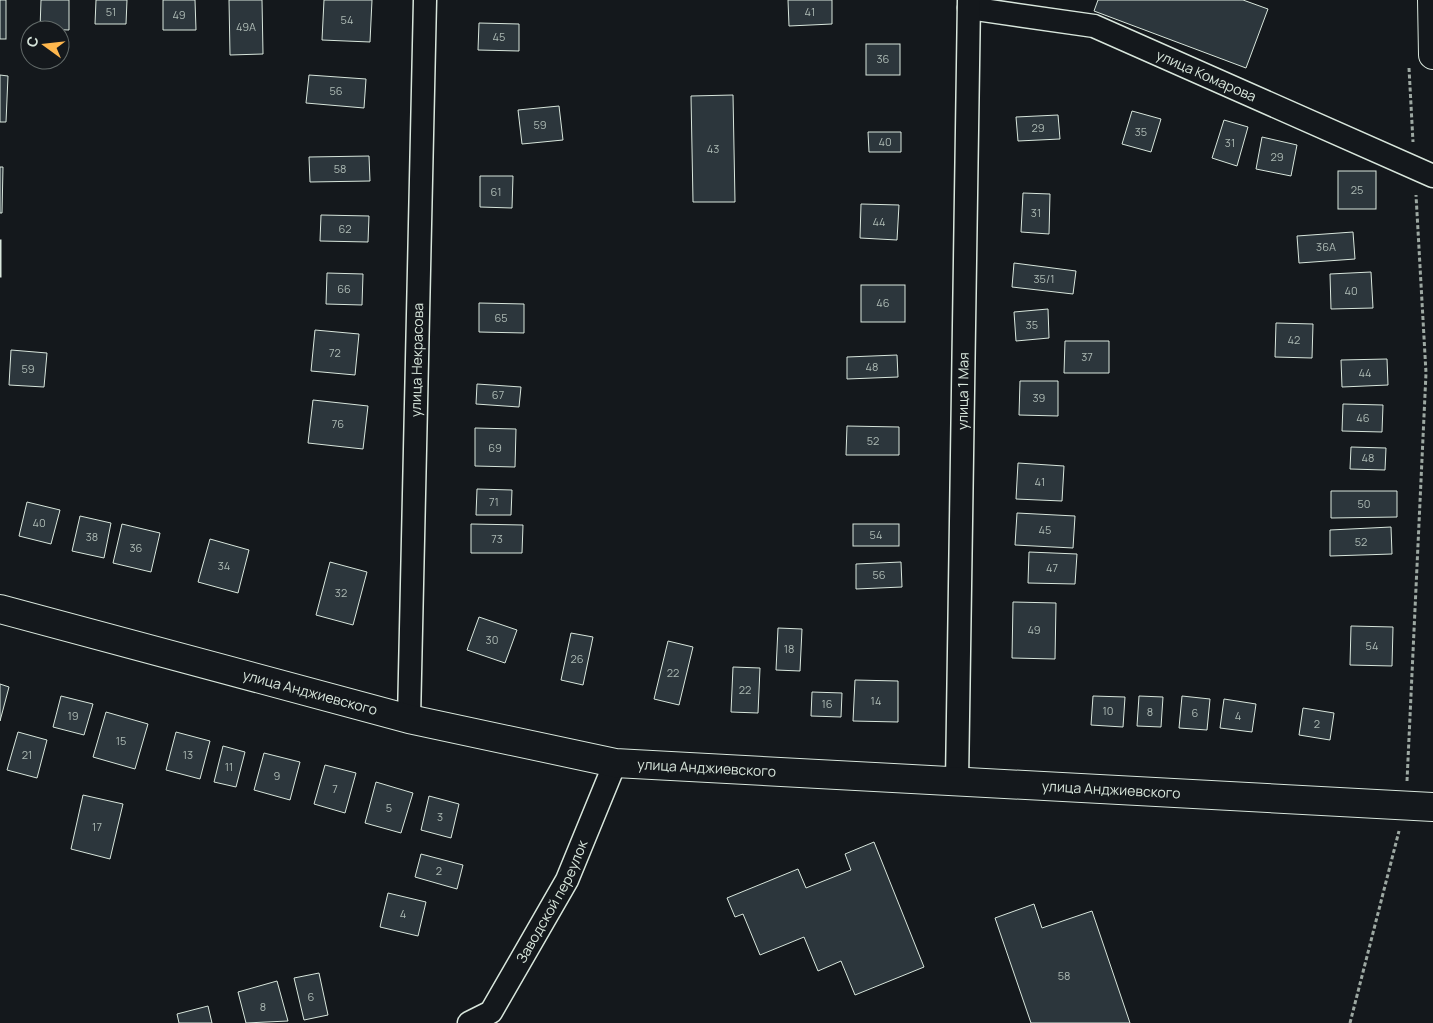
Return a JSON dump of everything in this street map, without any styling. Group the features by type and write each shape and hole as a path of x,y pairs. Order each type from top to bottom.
{"street":[{"name":"улица Некрасова","path":"409,720 425,0"},
{"path":"1421,57 1432,0"},
{"name":"улица Комарова","path":"969,4 1094,26 1424,171"},
{"name":"улица 1 Мая","path":"957,782 969,4"},
{"name":"улица Анджиевского","path":"0,609 409,720 615,763 1433,807"},
{"name":"Заводской переулок","path":"469,1023 491,1012 567,880 615,763"}],"path":[{"path":"1350,1023 1406,805 1426,373 1421,57"}],"building":[{"path":"0,0 6,0 6,39 0,39"},
{"path":"41,0 69,0 69,20 40,20"},
{"path":"96,0 127,0 126,24 95,24"},
{"path":"163,0 195,0 196,30 163,30"},
{"path":"229,0 262,0 263,54 230,55"},
{"path":"324,0 372,0 370,42 322,40"},
{"path":"788,0 832,0 832,24 789,26"},
{"path":"1098,0 1243,0 1268,9 1246,68 1094,11"},
{"path":"479,23 519,24 519,51 478,50"},
{"path":"866,44 900,44 900,75 866,75"},
{"path":"0,75 8,76 6,122 0,122"},
{"path":"309,75 366,79 364,108 306,103"},
{"path":"733,95 735,202 693,202 691,96"},
{"path":"559,106 563,140 522,144 518,110"},
{"path":"1132,111 1161,119 1151,152 1122,144"},
{"path":"1058,115 1060,139 1018,141 1016,117"},
{"path":"1224,120 1248,127 1237,166 1212,158"},
{"path":"868,132 901,132 901,152 869,152"},
{"path":"1262,137 1297,145 1291,176 1256,169"},
{"path":"369,156 370,181 310,182 309,157"},
{"path":"0,167 3,167 2,213 0,213"},
{"path":"1338,171 1376,171 1376,209 1338,209"},
{"path":"480,176 513,176 512,208 480,207"},
{"path":"1023,193 1050,194 1049,234 1021,232"},
{"path":"861,204 899,205 897,240 860,238"},
{"path":"321,215 369,216 368,242 320,241"},
{"path":"1353,232 1355,259 1299,263 1297,236"},
{"path":"1,240 1,277 0,277"},
{"path":"1014,263 1076,271 1073,294 1012,287"},
{"path":"1371,272 1373,308 1331,309 1330,274"},
{"path":"327,273 363,274 362,305 326,304"},
{"path":"861,285 905,285 905,322 861,322"},
{"path":"479,303 524,304 524,333 479,332"},
{"path":"1048,309 1049,338 1016,341 1014,312"},
{"path":"1276,323 1313,324 1312,358 1275,357"},
{"path":"315,330 359,334 355,375 311,371"},
{"path":"1065,341 1109,341 1109,373 1064,373"},
{"path":"11,350 47,353 44,387 9,385"},
{"path":"897,355 898,377 847,379 847,357"},
{"path":"1387,359 1388,385 1342,387 1341,360"},
{"path":"1020,381 1058,381 1058,416 1019,415"},
{"path":"477,384 521,387 519,407 476,404"},
{"path":"313,400 368,406 363,449 308,443"},
{"path":"1343,404 1383,405 1382,432 1342,431"},
{"path":"847,426 899,427 899,455 846,455"},
{"path":"475,428 516,429 515,467 475,466"},
{"path":"1351,447 1386,448 1385,470 1350,469"},
{"path":"1018,463 1064,466 1062,501 1016,499"},
{"path":"477,489 512,490 511,515 476,515"},
{"path":"1331,491 1397,491 1397,517 1331,518"},
{"path":"27,502 60,510 51,544 19,536"},
{"path":"1017,513 1075,516 1073,548 1015,545"},
{"path":"80,516 111,523 104,558 72,551"},
{"path":"122,524 160,533 151,572 113,563"},
{"path":"471,524 523,525 522,553 471,553"},
{"path":"853,524 899,524 899,546 853,546"},
{"path":"1391,527 1392,554 1330,556 1330,530"},
{"path":"210,539 249,550 238,593 198,582"},
{"path":"1029,552 1077,554 1075,584 1028,583"},
{"path":"330,562 367,572 353,625 316,615"},
{"path":"901,562 902,587 856,589 856,564"},
{"path":"1013,602 1056,603 1055,659 1012,658"},
{"path":"479,617 517,630 505,663 467,650"},
{"path":"1351,626 1393,627 1392,666 1350,665"},
{"path":"778,628 802,629 800,671 776,670"},
{"path":"571,633 593,637 583,685 561,680"},
{"path":"668,641 693,647 679,705 654,699"},
{"path":"733,667 760,668 758,713 731,712"},
{"path":"855,680 898,681 898,722 853,721"},
{"path":"0,684 9,687 0,721"},
{"path":"812,692 842,693 841,717 811,716"},
{"path":"61,696 93,704 84,735 53,727"},
{"path":"1093,696 1125,697 1123,727 1091,725"},
{"path":"1139,696 1163,697 1161,727 1137,726"},
{"path":"1182,696 1210,699 1207,730 1179,728"},
{"path":"1224,699 1256,704 1252,732 1220,728"},
{"path":"1303,708 1334,713 1330,740 1299,735"},
{"path":"106,712 148,724 135,769 93,757"},
{"path":"18,732 47,740 37,778 7,770"},
{"path":"176,732 210,741 200,779 166,770"},
{"path":"223,746 245,752 236,787 214,782"},
{"path":"264,753 300,762 290,800 254,790"},
{"path":"325,765 356,773 345,813 314,804"},
{"path":"376,782 413,793 401,833 365,823"},
{"path":"83,795 123,804 110,859 71,849"},
{"path":"429,796 459,804 451,838 421,830"},
{"path":"874,842 924,967 855,995 841,961 818,971 804,937 760,955 743,914 735,917 727,898 798,869 806,888 851,870 845,854"},
{"path":"421,854 463,865 457,889 415,877"},
{"path":"388,893 426,902 418,936 380,927"},
{"path":"1034,904 1042,928 1092,911 1130,1023 1031,1023 995,918"},
{"path":"319,973 328,1015 304,1020 294,978"},
{"path":"277,981 288,1021 246,1023 238,992"},
{"path":"208,1006 212,1023 179,1023 177,1014"}]}
